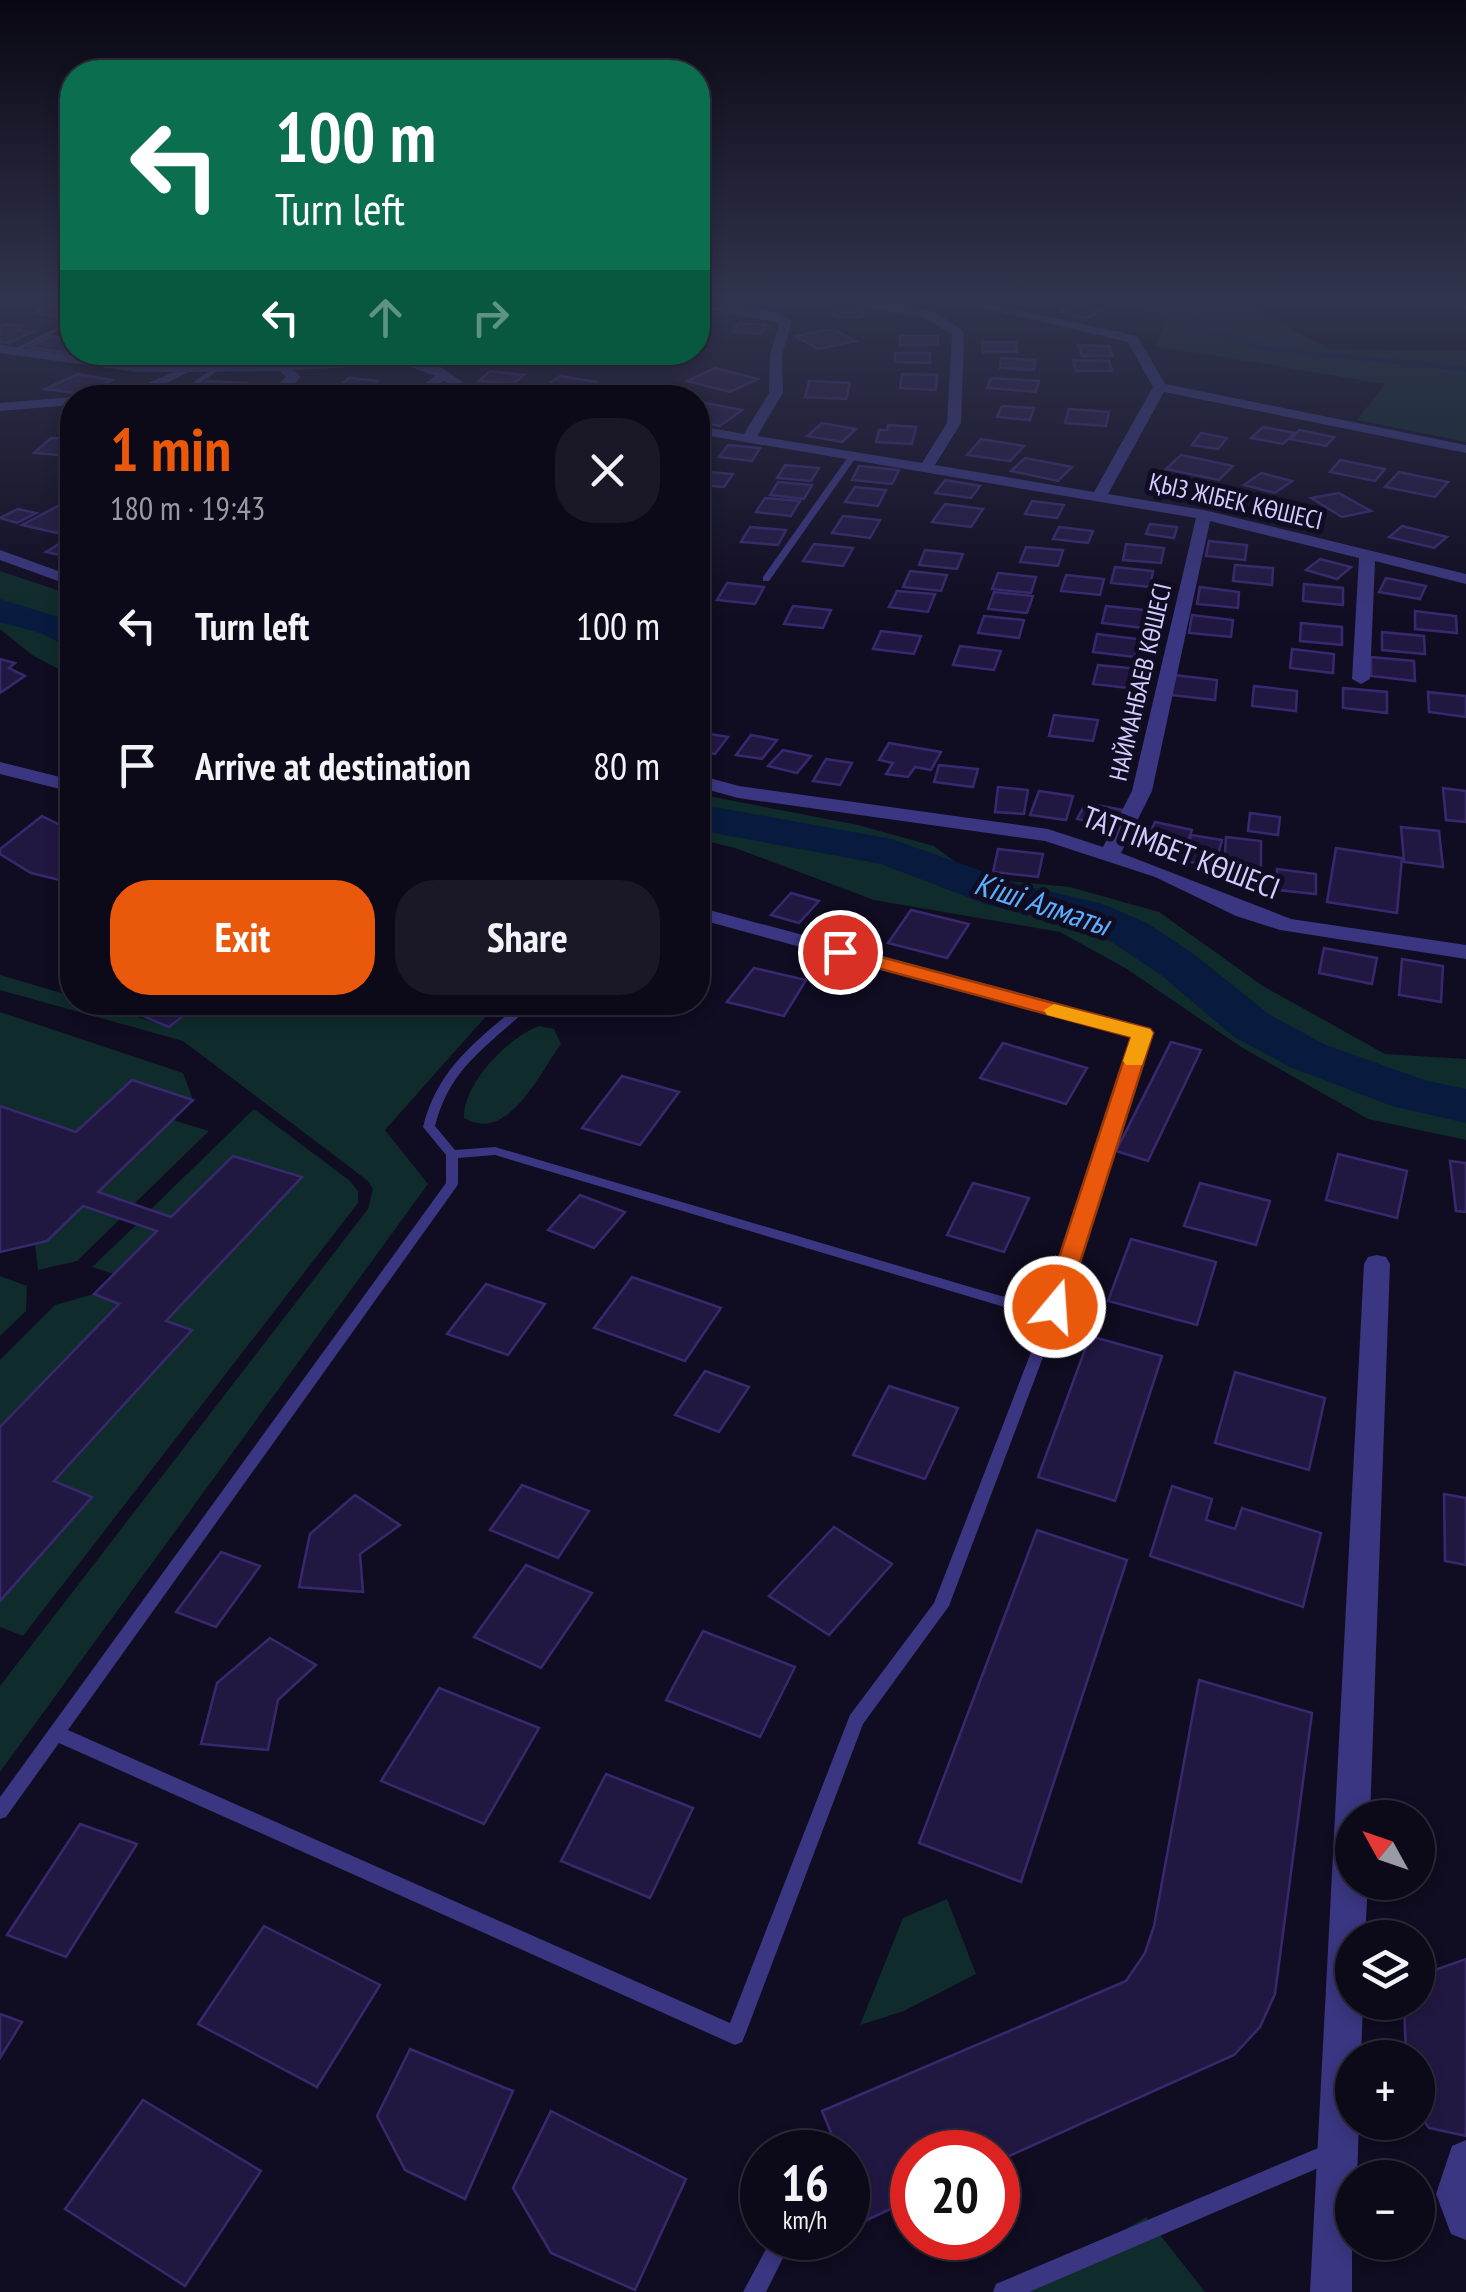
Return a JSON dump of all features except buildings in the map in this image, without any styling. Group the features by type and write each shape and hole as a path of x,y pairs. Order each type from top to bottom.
{"street":[{"path":"748,439 768,407"},
{"path":"926,468 954,423 957,407"},
{"path":"1100,495 1149,407"},
{"path":"1259,407 1466,449"},
{"name":"ҚЫЗ ЖІБЕК КӨШЕСІ","path":"710,433 1204,515 1466,580"},
{"name":"НАЙМАНБАЕВ КӨШЕСІ","path":"1110,854 1142,792 1204,515"},
{"path":"1361,679 1367,554"},
{"path":"0,555 60,577"},
{"path":"0,768 60,783"},
{"name":"ТАТТІМБЕТ КӨШЕСІ","path":"710,784 1048,835 1110,854 1244,911 1288,925 1466,952"},
{"path":"710,916 1143,1033"},
{"path":"1330,2292 1377,1264"},
{"path":"1466,2160 1457,2194 1466,2219"}],"lane":[{"path":"766,580 853,456"},
{"path":"0,1811 452,1184 452,1154 429,1127 431,1111 449,1072 514,1015"},
{"path":"56,1733 735,2035 856,1720 941,1606 1055,1307 1143,1033"},
{"path":"452,1154 496,1151 1001,1301 1055,1307"},
{"path":"1004,2292 1336,2150"},
{"path":"754,2292 771,2260"}],"green space":[{"path":"1367,407 1466,407 1466,442 1357,420"},
{"path":"0,571 60,591 60,670 32,655 0,629"},
{"path":"710,796 858,825 934,846 977,878 1070,887 1159,912 1263,986 1385,1054 1466,1059 1466,1140 1368,1119 1241,1047 1127,969 1060,932 874,900 710,842"},
{"path":"0,975 60,992 60,1007 0,990"},
{"path":"0,1012 183,1073 193,1100 132,1081 76,1132 0,1106"},
{"path":"90,1015 132,1015 169,1027 184,1015 487,1015 385,1130 428,1184 0,1772 0,1686 368,1209 373,1189 368,1181 183,1041"},
{"path":"539,1026 554,1029 561,1044 521,1102 495,1122 480,1124 464,1118 479,1076 514,1040"},
{"path":"254,1109 350,1181 358,1191 358,1203 23,1636 0,1627 0,1601 91,1498 54,1481 191,1331 166,1321 301,1178 233,1156 171,1217 150,1210"},
{"path":"173,1120 209,1131 134,1204 98,1192"},
{"path":"83,1206 120,1219 77,1261 38,1270 35,1244"},
{"path":"136,1225 157,1231 114,1274 92,1267"},
{"path":"0,1276 27,1286 26,1311 0,1336"},
{"path":"94,1294 119,1304 0,1427 0,1360 55,1305"},
{"path":"947,1899 976,1974 904,2011 860,2025 903,1918"},
{"path":"1146,2217 1205,2292 1022,2292"}],"waterway":[{"name":"Кіші Алматы","path":"0,610 60,629"},
{"name":"Кіші Алматы","path":"710,819 892,853 1004,895 1086,914 1130,933 1178,965 1252,1026 1308,1056 1411,1094 1466,1106"}],"slow traffic":[{"path":"1054,1010 1143,1033 1134,1061"}],"route":[{"path":"840,952 1143,1033 1055,1307"}]}
